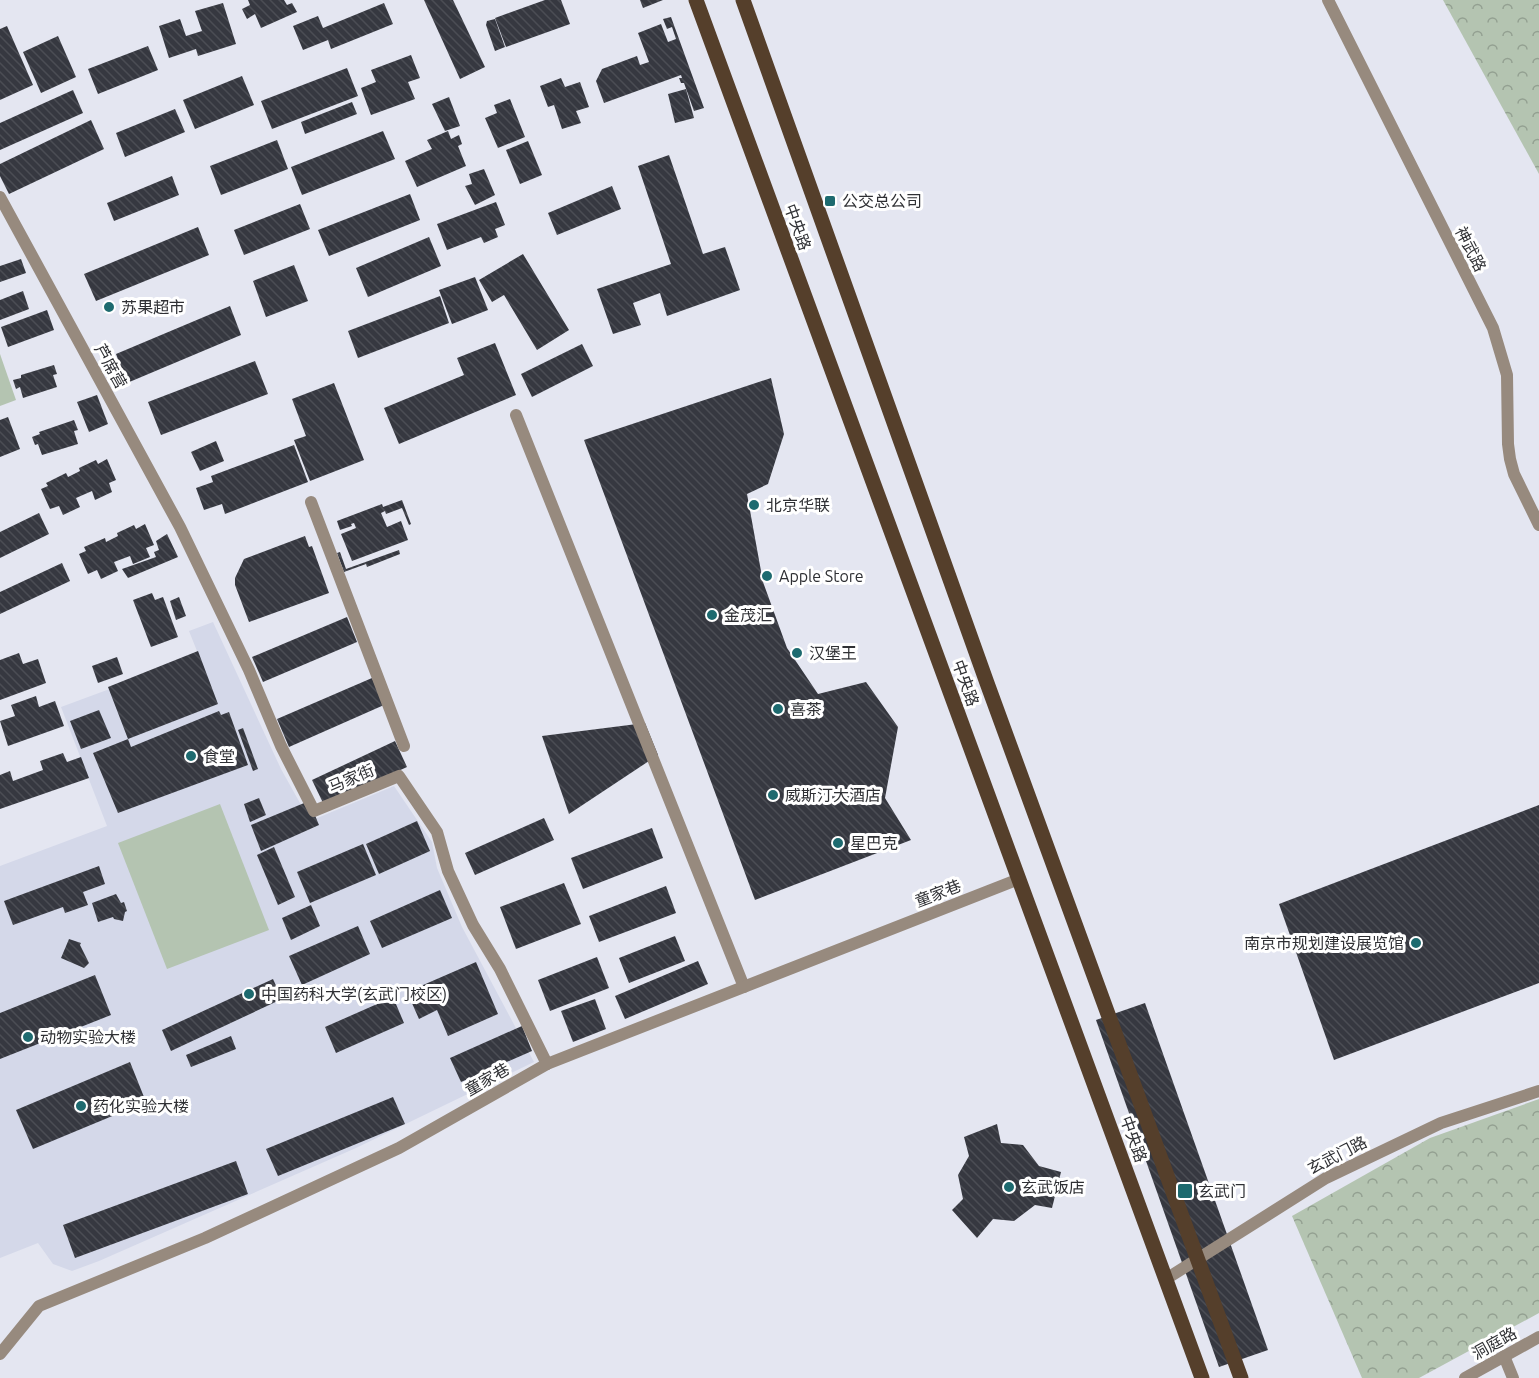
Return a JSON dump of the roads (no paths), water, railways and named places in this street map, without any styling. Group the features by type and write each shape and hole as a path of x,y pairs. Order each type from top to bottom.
{"main road":[{"name":"中央路","path":"696,0 1202,1378"},
{"name":"中央路","path":"743,0 987,683 1241,1378"}],"street":[{"name":"神武路","path":"1328,0 1493,328 1507,375 1510,459 1514,474 1539,525"},
{"name":"芦席营","path":"0,197 191,551"},
{"path":"516,416 744,987"},
{"path":"310,502 404,746"},
{"name":"马家街","path":"191,551 314,812 399,776 437,832 448,871 473,925 500,969 547,1064"},
{"name":"童家巷","path":"0,1354 39,1306 205,1238 399,1148 547,1064 1019,879"},
{"name":"玄武门路","path":"1166,1279 1326,1178 1441,1123 1539,1091"},
{"name":"洞庭路","path":"1465,1378 1539,1337"},
{"path":"1504,1356 1513,1378"}],"place":[{"name":"公交总公司","path":"830,201"},
{"name":"苏果超市","path":"109,307"},
{"name":"北京华联","path":"754,505"},
{"name":"Apple Store","path":"767,576"},
{"name":"金茂汇","path":"712,615"},
{"name":"汉堡王","path":"797,653"},
{"name":"喜茶","path":"778,709"},
{"name":"食堂","path":"191,756"},
{"name":"威斯汀大酒店","path":"773,795"},
{"name":"星巴克","path":"838,843"},
{"name":"南京市规划建设展览馆","path":"1416,943"},
{"name":"中国药科大学(玄武门校区)","path":"249,994"},
{"name":"动物实验大楼","path":"28,1037"},
{"name":"药化实验大楼","path":"81,1106"},
{"name":"玄武饭店","path":"1009,1187"},
{"name":"玄武门","path":"1185,1191"}]}
